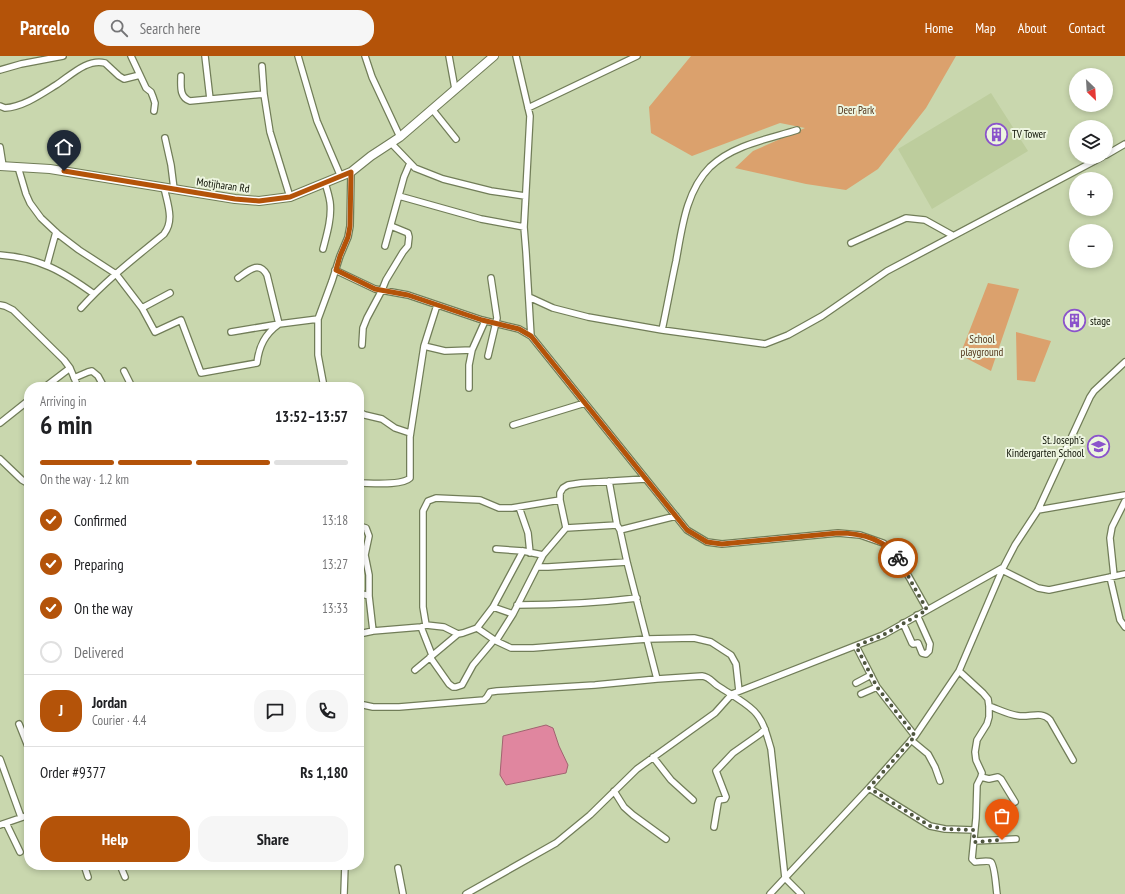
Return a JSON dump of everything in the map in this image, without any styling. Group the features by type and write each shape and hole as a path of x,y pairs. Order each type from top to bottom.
{"main road":[{"name":"Motijharan Rd","path":"2,166 50,169 235,199 259,201 290,197 351,172 400,136 494,56"}],"street":[{"path":"0,70 21,64 62,56"},
{"path":"91,56 92,64"},
{"path":"131,56 146,88 151,92 155,103 154,110"},
{"path":"205,56 210,99"},
{"path":"298,56 317,121 341,177"},
{"path":"365,56 372,77 400,136"},
{"path":"448,56 455,89"},
{"path":"516,56 530,116 524,227 531,336"},
{"path":"528,108 637,56"},
{"path":"0,106 12,108 27,102 75,72 92,64 105,63 124,79 140,75"},
{"path":"262,66 264,94 270,132 290,197"},
{"path":"181,76 181,91 187,100 193,101 264,94"},
{"path":"432,109 456,139"},
{"path":"662,330 683,224 690,198 698,182 711,167 727,155 752,143 797,130"},
{"path":"165,138 171,165 174,189"},
{"path":"391,143 416,168 443,179 525,196"},
{"path":"1113,151 1125,144"},
{"path":"0,147 2,166"},
{"path":"385,246 404,177 410,163"},
{"path":"529,297 553,308 588,317 662,330 765,344 776,341 822,316 887,271 952,235 1089,164"},
{"path":"18,167 30,203 41,218 78,250 116,274 142,308 155,332 181,320 201,373 257,363 261,343 279,324"},
{"path":"323,382 318,355 318,319 348,237 350,226 351,172"},
{"path":"323,249 328,230 330,211 330,202 325,183"},
{"path":"81,308 116,274 168,229 171,220 164,187"},
{"path":"400,196 481,219 524,227"},
{"path":"851,243 906,218 925,220 952,235"},
{"path":"362,345 367,318 386,280 408,246 408,233 391,226"},
{"path":"47,265 56,232"},
{"path":"0,255 14,256 47,265 71,278 94,294"},
{"path":"238,278 253,269 260,267 264,269 267,275 279,324"},
{"path":"336,270 375,289 408,295 496,324 519,329 531,336 687,530 707,542 722,544 838,533 860,535 883,543 897,557 927,610"},
{"path":"488,356 496,324 496,309 491,278"},
{"path":"142,308 170,293"},
{"path":"0,305 13,310 70,368 76,382"},
{"path":"364,483 397,482 408,480 410,475 410,433 424,346 437,305"},
{"path":"231,332 318,319"},
{"path":"469,388 469,365 472,350 485,320"},
{"path":"424,346 445,351 472,350"},
{"path":"770,894 869,788 913,738 959,671 1002,569 1015,545 1038,510 1090,398 1094,391 1125,362"},
{"path":"52,382 70,368"},
{"path":"74,378 92,371 98,376 101,382"},
{"path":"124,371 130,382"},
{"path":"513,425 584,403"},
{"path":"0,423 24,404"},
{"path":"364,414 382,419 395,428 410,433"},
{"path":"0,459 24,481"},
{"path":"566,528 560,493 568,485 645,479"},
{"path":"609,481 617,525 620,530 658,679"},
{"path":"1038,510 1125,495"},
{"path":"560,500 519,507 499,508 480,500 436,498 425,504 423,511 422,554 423,626 431,656 452,687 462,685 473,665 495,641 513,614 543,556 566,528 617,525"},
{"path":"1125,501 1111,531 1110,538 1112,577 1120,620 1125,627"},
{"path":"519,507 528,533 530,553"},
{"path":"620,530 676,516"},
{"path":"364,527 366,528 369,534 365,555 369,574 369,596 373,631"},
{"path":"496,549 523,551 543,556"},
{"path":"415,670 458,634 477,628 493,607 523,551"},
{"path":"537,567 627,562"},
{"path":"1002,569 1038,588 1049,590 1125,574"},
{"path":"466,894 476,891 556,843 590,815 637,769 715,713 732,694 883,635 1002,569"},
{"path":"364,594 369,596"},
{"path":"517,605 563,605 597,603 637,598"},
{"path":"493,607 513,614"},
{"path":"903,623 912,643 918,643 924,654 928,652 930,644 917,615"},
{"path":"364,633 423,626 444,627 458,634"},
{"path":"477,628 495,641 511,648 533,648 647,639 694,638 711,642 730,654 736,664 739,691"},
{"path":"856,646 877,687 913,738 928,754 935,767 940,782"},
{"path":"959,671 976,684 988,699 989,717 987,724 977,740 975,752 976,760 982,773 977,784 973,860 975,862 989,861 991,863 993,867 997,894"},
{"path":"856,683 871,675"},
{"path":"364,705 373,707 399,707 482,700 486,699 488,694 497,691 595,685 658,679 706,677 716,685 732,694 755,712 765,729 771,749 785,878 801,894"},
{"path":"861,694 877,687"},
{"path":"988,706 1015,715 1044,715 1047,717 1073,760"},
{"path":"19,724 24,736"},
{"path":"714,827 719,800 725,799 726,797 716,771 733,753 765,729"},
{"path":"653,757 671,780 693,800"},
{"path":"0,759 21,818"},
{"path":"981,777 989,779 998,777 1002,779 1015,802"},
{"path":"869,788 930,826 945,829 974,830"},
{"path":"614,791 624,807 666,839"},
{"path":"0,825 24,817"},
{"path":"6,823 20,852"},
{"path":"974,842 1016,839"},
{"path":"398,868 403,894"},
{"path":"86,870 88,877"},
{"path":"122,870 125,877"},
{"path":"344,894 345,870"}],"shaded area":[{"path":"991,93 1028,151 932,209 898,149"},
{"path":"546,725 553,728 559,746 568,765 566,773 506,785 500,775 503,736"}],"green space":[{"name":"Deer Park","path":"691,56 956,56 926,108 878,169 846,190 806,184 735,168 753,151 805,128 780,123 692,156 651,133 649,107"},
{"name":"School playground","path":"988,283 1019,289 991,371 960,355"},
{"name":"School playground","path":"1016,332 1051,341 1035,382 1017,380"}],"way so far":[{"path":"898,558 927,610 883,635 856,646 877,687 915,736 869,788 930,826 945,829 974,830 974,842 1002,840"}],"place":[{"name":"TV Tower","path":"996,134"},
{"name":"stage","path":"1074,321"},
{"name":"St. Joseph's Kindergarten School","path":"1099,446"}],"route":[{"path":"64,171 235,199 259,201 290,197 351,172 350,226 348,237 336,270 375,289 408,295 482,320 519,329 531,336 687,530 707,542 722,544 851,533 883,543 891,549 898,558"}]}
